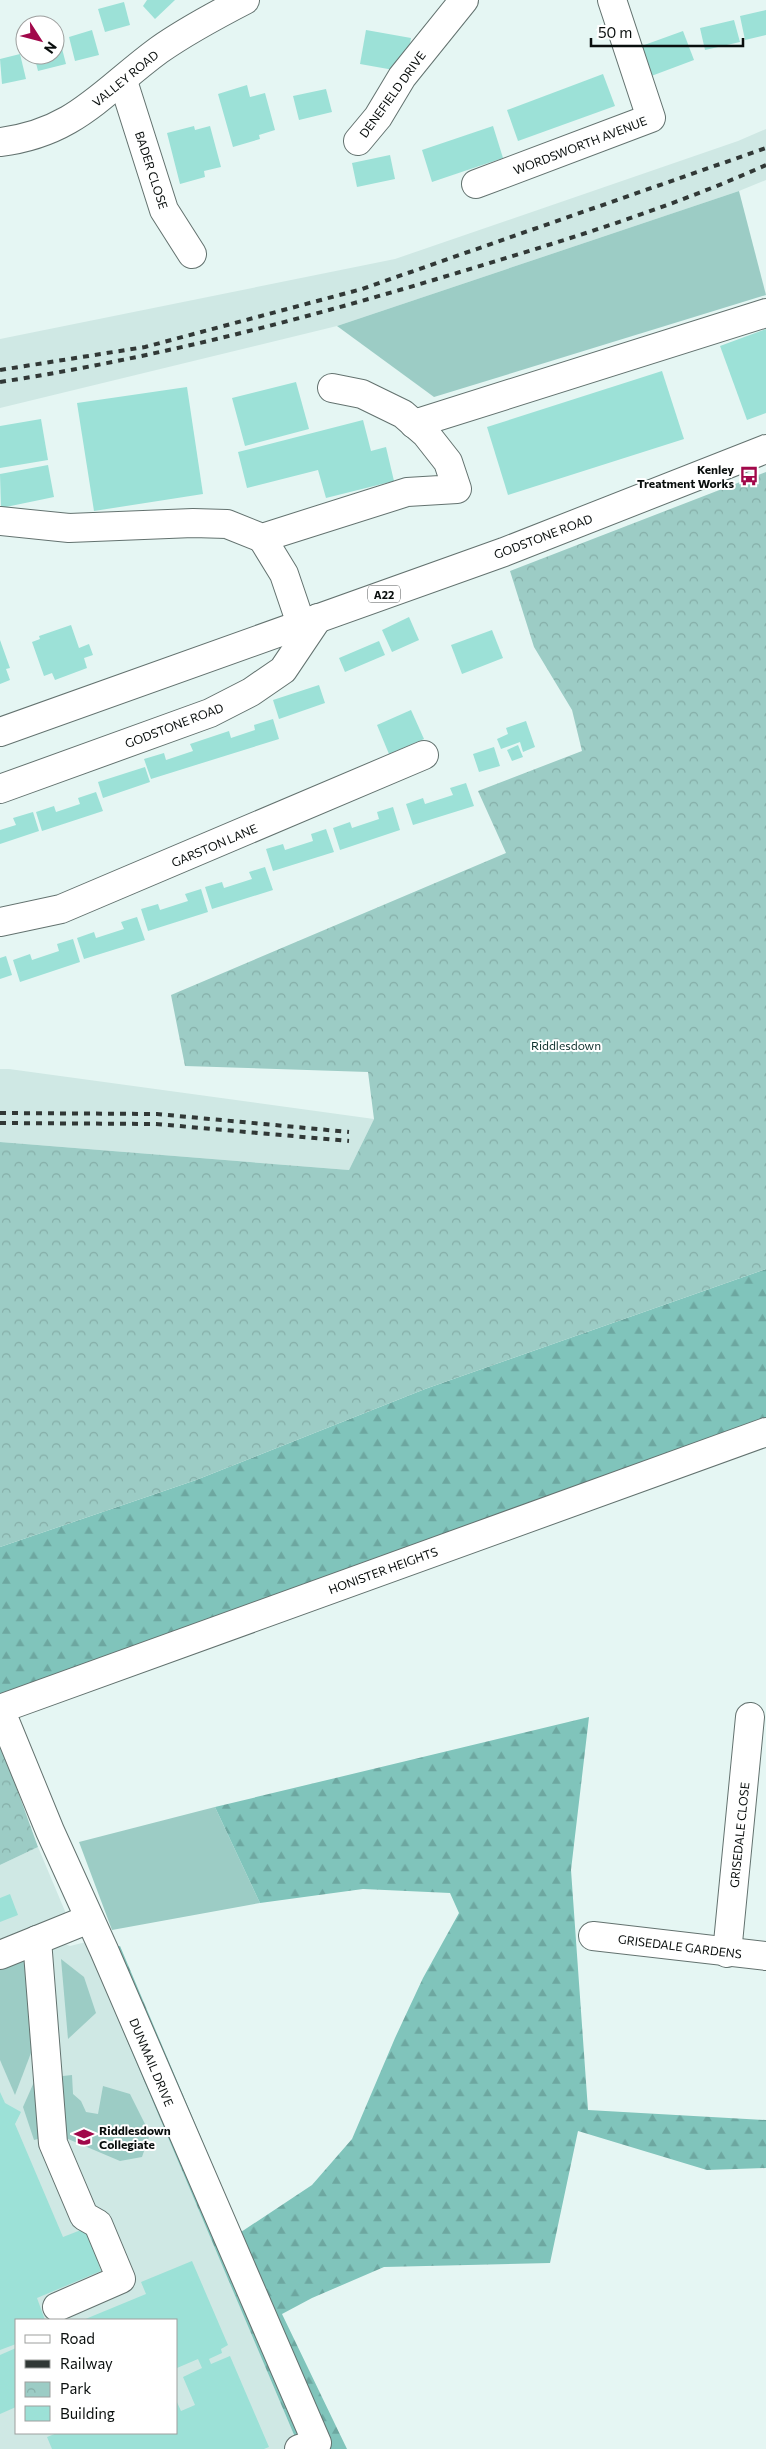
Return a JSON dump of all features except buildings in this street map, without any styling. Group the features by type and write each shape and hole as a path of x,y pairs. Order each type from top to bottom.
{"main road":[{"name":"VALLEY ROAD","path":"0,142 55,128 81,114 159,51 205,21 245,0"},
{"name":"DENEFIELD DRIVE","path":"358,141 378,117 402,77 464,0"},
{"name":"WORDSWORTH AVENUE","path":"476,184 651,118 612,0"},
{"name":"BADER CLOSE","path":"123,81 164,210 192,254"},
{"path":"414,424 766,313"},
{"path":"262,538 407,492 457,489 448,462 426,434 403,414 362,394 332,388"},
{"name":"GODSTONE ROAD","path":"0,732 504,552 766,449"},
{"path":"0,521 69,528 228,524 262,538 310,621"},
{"name":"GODSTONE ROAD","path":"0,789 210,713 251,692 283,670 310,621"},
{"name":"GARSTON LANE","path":"0,922 61,909 234,838 424,755"},
{"name":"HONISTER HEIGHTS","path":"0,1709 766,1432"},
{"name":"DUNMAIL DRIVE","path":"0,1709 104,1950 308,2446"},
{"name":"GRISEDALE CLOSE","path":"727,1953 750,1717"},
{"path":"0,1954 89,1919"},
{"name":"GRISEDALE GARDENS","path":"593,1936 766,1956"},
{"path":"37,1940 53,2143 84,2216 98,2224 121,2279 58,2307"}],"shaded area":[{"path":"766,129 766,180 739,191 337,326 0,408 0,339 395,259 738,141"},
{"path":"0,1069 374,1119 349,1170 0,1142"},
{"name":"Riddlesdown Collegiate","path":"38,1847 67,1916 59,1942 70,1946 86,1942 300,2449 0,2449 0,1865"}],"green space":[{"path":"739,191 766,295 434,397 337,326"},
{"name":"Riddlesdown","path":"766,472 766,1269 425,1389 196,1480 0,1547 0,1142 349,1170 374,1119 368,1072 185,1066 171,995 506,853 478,791 582,751 572,710 534,647 510,571"},
{"path":"766,1269 766,1419 0,1699 0,1547 196,1480 425,1389"},
{"path":"589,1717 571,1870 588,2110 766,2120 766,2168 707,2170 578,2131 550,2263 384,2267 312,2298 282,2314 347,2449 300,2449 90,1953 120,1946 241,2232 312,2185 352,2139 423,1978 459,1913 450,1893 363,1889 260,1903 215,1807"},
{"path":"0,1742 38,1847 0,1865"},
{"path":"215,1807 260,1903 112,1930 79,1842"},
{"path":"25,1954 34,2045 15,2095 0,2060 0,1964"},
{"path":"61,1959 84,1977 96,2013 68,2039"},
{"path":"38,2073 41,2127 38,2139 34,2140 23,2107"},
{"path":"72,2075 73,2094 81,2101 86,2112 98,2114 103,2086 130,2094 150,2134 142,2157 120,2161 61,2136 54,2077"}],"railway":[{"path":"0,370 145,347 362,289 766,148"},
{"path":"0,382 174,349 289,321 403,289 615,223 691,196 766,165"},
{"path":"0,1113 157,1114 349,1132"},
{"path":"0,1123 156,1124 349,1141"}],"place":[{"name":"Kenley Treatment Works","path":"749,476"},
{"name":"Riddlesdown Collegiate","path":"84,2137"}]}
